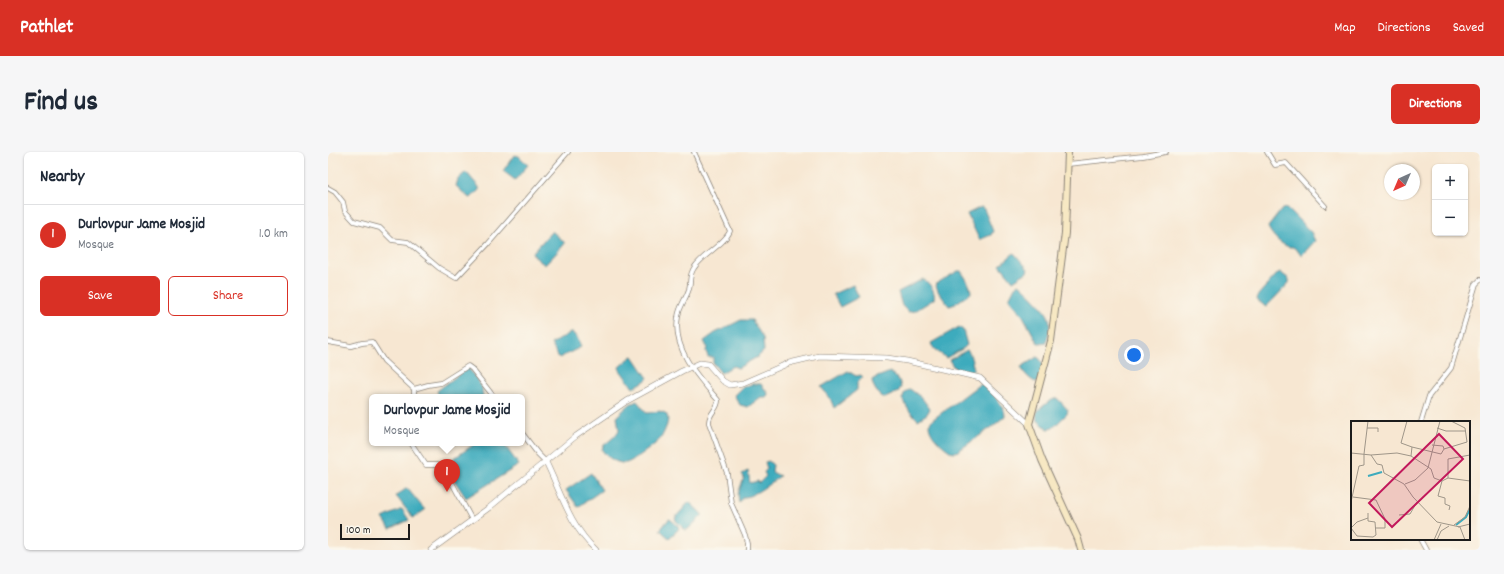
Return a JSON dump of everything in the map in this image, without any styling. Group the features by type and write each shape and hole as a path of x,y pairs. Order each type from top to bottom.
{"main road":[{"path":"1068,152 1065,233 1051,341 1029,424 1030,431 1078,539 1081,550"}],"street":[{"path":"328,188 335,192 343,202 345,211 354,221 380,228 392,240 408,242 439,268 456,278 488,244 568,152"},
{"path":"694,152 730,229 727,236 705,255 690,275 689,289 680,310 677,322 680,342 691,367 718,400 718,405 711,415 709,423 727,472 731,503 747,543 747,550"},
{"path":"1068,164 1166,152"},
{"path":"1267,152 1275,165 1286,163 1325,206"},
{"path":"1421,421 1429,396 1451,368 1476,284 1480,280"},
{"path":"328,342 350,346 372,342 384,361 414,389 414,394"},
{"path":"431,550 490,507 576,436 627,402 691,367 700,364 708,364 724,381 730,385 743,383 789,363 819,356 887,358 907,361 980,378 1029,424"},
{"path":"414,389 441,383 468,366 491,394"},
{"path":"525,438 546,462 575,526 587,542 596,550"},
{"path":"413,446 426,465 437,465 446,473 472,520"},
{"path":"1421,540 1426,550"}],"water":[{"path":"514,155 519,156 528,165 515,180 503,171"},
{"path":"466,172 479,187 479,190 471,198 456,186 458,179"},
{"path":"981,207 984,209 993,231 991,235 979,239 967,214"},
{"path":"1287,208 1311,232 1315,241 1302,255 1293,247 1289,247 1281,243 1272,234 1268,227 1282,209"},
{"path":"552,231 565,243 545,265 532,253"},
{"path":"1014,253 1028,269 1027,272 1013,281 1000,265"},
{"path":"958,271 961,271 966,278 971,293 949,306 939,293 936,286 937,283"},
{"path":"1280,272 1289,279 1289,283 1266,307 1257,300 1258,295"},
{"path":"923,279 932,288 934,299 915,311 908,312 902,306 898,292"},
{"path":"1019,284 1040,305 1049,318 1050,324 1048,338 1045,343 1041,344 1037,342 1022,314 1009,299 1015,287"},
{"path":"853,285 859,297 840,307 833,294"},
{"path":"741,320 752,320 763,338 764,351 759,356 738,368 733,366 721,373 713,363 713,357 708,357 706,351 707,347 704,341 715,333"},
{"path":"959,327 963,330 967,345 946,358 933,348 931,343"},
{"path":"570,333 573,333 578,339 581,347 559,358 551,344"},
{"path":"967,350 970,354 974,369 972,371 955,369 949,360"},
{"path":"633,356 648,378 633,388 619,367"},
{"path":"1037,357 1043,364 1038,383 1028,377 1021,367"},
{"path":"467,368 482,387 483,394 438,394 437,391"},
{"path":"848,371 856,376 861,375 863,377 857,382 857,390 834,408 830,398 821,387"},
{"path":"890,372 899,380 901,387 898,392 885,398 876,391 872,380"},
{"path":"752,384 761,384 768,393 767,397 761,397 748,407 740,405 734,395 741,388"},
{"path":"980,384 988,388 996,397 1005,416 992,427 953,453 941,444 934,436 931,432 929,424 932,420"},
{"path":"910,389 922,398 930,409 927,414 918,420 910,412 902,399 905,392"},
{"path":"1057,398 1068,410 1067,414 1053,428 1048,429 1037,420 1036,414 1045,404"},
{"path":"637,401 647,413 659,411 665,413 668,418 667,425 661,438 639,456 626,463 612,460 602,450 603,446 615,436 619,430 617,416 630,404"},
{"path":"472,446 505,446 519,465 466,498 444,465"},
{"path":"769,461 773,465 772,472 780,476 757,492 747,497 743,497 739,503 738,494 744,477 742,474 748,471 750,483 758,481 759,483 766,476 764,472 767,469 765,462"},
{"path":"591,473 602,490 578,507 566,490"},
{"path":"407,488 425,510 413,518 396,496"},
{"path":"689,502 702,514 702,516 686,531 675,518"},
{"path":"402,509 409,520 390,529 383,518"},
{"path":"670,519 678,526 679,529 669,538 660,530"}],"place":[{"name":"Durlovpur Jame Mosjid","path":"447,492"}]}
